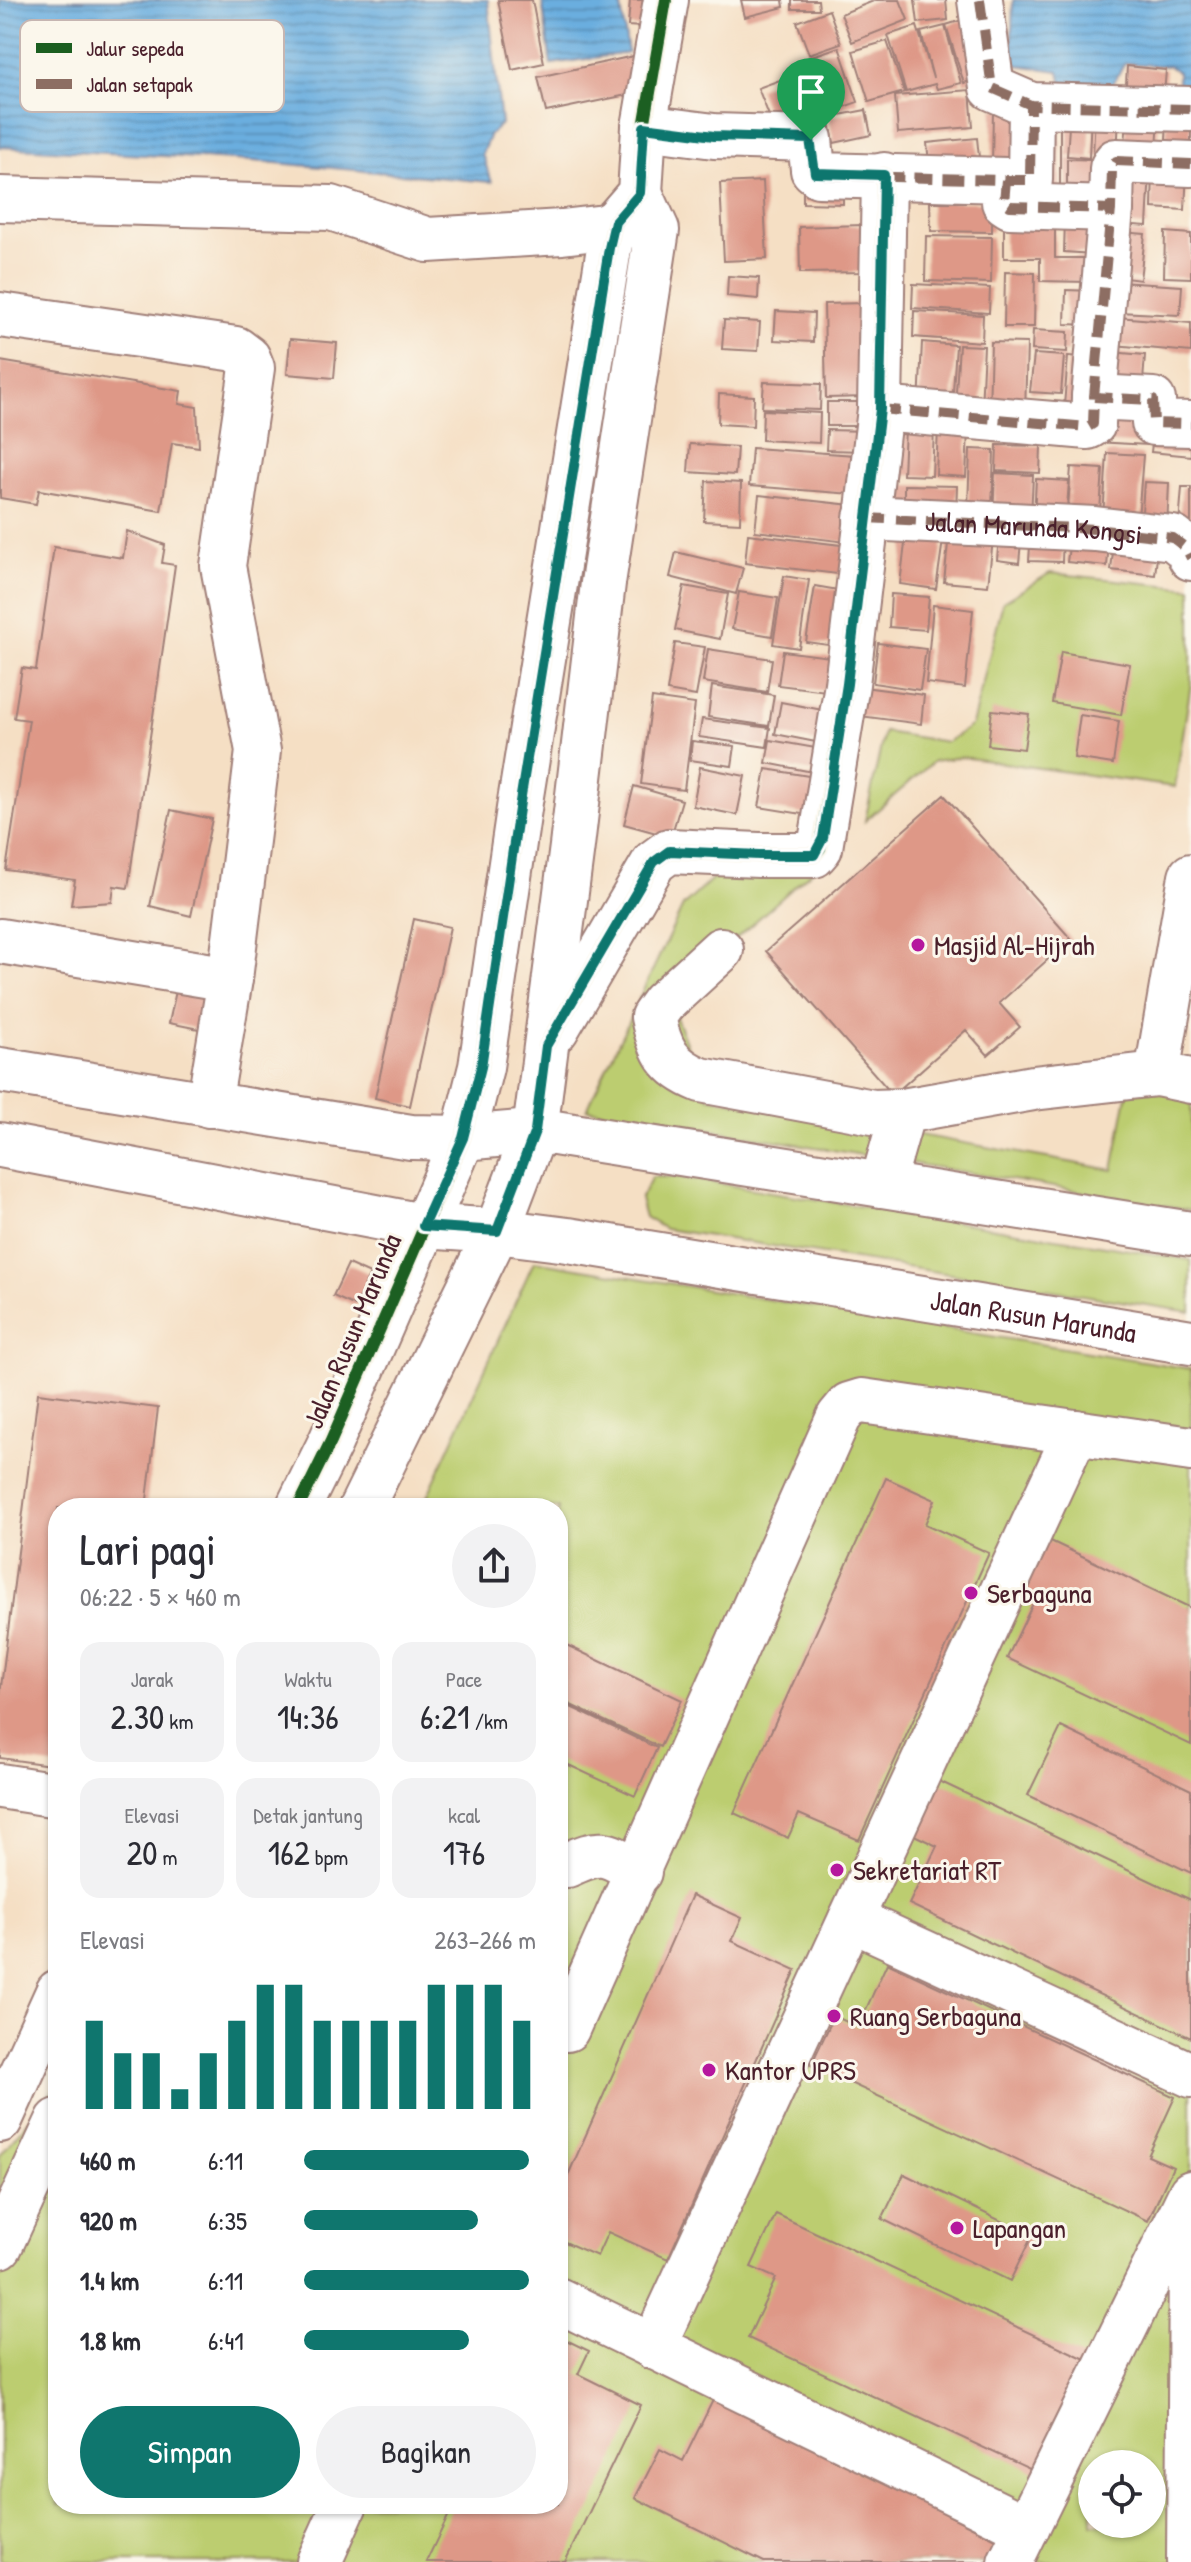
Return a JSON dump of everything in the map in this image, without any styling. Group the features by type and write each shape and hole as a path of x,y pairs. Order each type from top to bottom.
{"street":[{"name":"Jalan Rusun Marunda","path":"303,1498 331,1441 463,1138 481,1067 523,787 637,215 644,127 666,0"},
{"path":"980,0 992,88 1031,105 1191,109"},
{"path":"644,127 714,136 810,139 815,173 1030,180 1031,105"},
{"path":"880,409 1088,427 1093,424 1112,168 1116,161 1191,164"},
{"path":"546,1046 662,853 814,855 818,852 823,838 847,684 880,409 884,175"},
{"path":"1006,180 1004,202 1010,206 1111,209"},
{"path":"0,199 331,208 428,240 605,227 637,215 603,583 535,1131 497,1231 366,1498"},
{"path":"0,315 236,349 248,358 252,368 223,566 258,751 230,979 209,1105"},
{"path":"1094,397 1153,400 1154,423 1191,424"},
{"name":"Jalan Marunda Kongsi","path":"866,518 1095,529 1173,538 1186,548 1191,558"},
{"path":"721,950 663,1003 653,1017 657,1037 667,1057 681,1073 701,1080 873,1112 903,1111 1033,1088 1174,1078 1191,876"},
{"path":"0,941 230,979"},
{"path":"0,1070 411,1137 463,1138 535,1131 1191,1234"},
{"path":"882,1185 903,1111"},
{"path":"0,1145 423,1226"},
{"name":"Jalan Rusun Marunda","path":"423,1226 568,1240 1191,1342"},
{"path":"568,2020 639,1872 839,1417 849,1405 862,1401 1191,1449"},
{"path":"653,2347 1076,1432"},
{"path":"0,1786 48,1793"},
{"path":"568,1866 595,1853 612,1857 639,1872"},
{"path":"851,1919 1191,2075"},
{"path":"0,2120 48,2014"},
{"path":"0,2246 48,2143"},
{"path":"568,2305 653,2347 1019,2545 1191,2193"},
{"path":"1189,2562 1191,2252"},
{"path":"319,2562 341,2514"}],"green space":[{"path":"1050,573 1191,588 1191,683 1175,787 961,757 934,761 865,821 884,732 947,742 972,725 1003,602"},
{"path":"823,861 731,943 676,1018 708,1097 1113,1170 1129,1085 1191,1094 1191,1210 587,1109 683,906 727,865"},
{"path":"652,1177 679,1177 1191,1260 1191,1312 665,1229 645,1217 640,1199"},
{"path":"534,1261 1191,1369 1191,2562 0,2562 0,2155 48,2095 48,2514 568,2514 568,1498 427,1498"}],"water":[{"path":"0,0 488,0 501,124 490,134 482,154 492,182 253,161 0,147"},
{"path":"542,0 620,0 628,53 551,64"},
{"path":"1013,0 1191,0 1191,93 1178,93 1178,72 1169,66 1125,63 1111,86 1062,85 1059,71 1017,65 1011,59"}],"building":[{"path":"498,0 532,0 544,63 512,70"},
{"path":"630,0 657,0 655,28 628,26"},
{"path":"741,0 783,0 784,7 745,17"},
{"path":"792,0 818,0 819,9 792,9"},
{"path":"876,0 900,0 908,20 852,42 841,14"},
{"path":"915,0 946,0 948,20 918,23"},
{"path":"829,10 841,43 809,54 797,22"},
{"path":"969,18 986,76 964,83 946,25"},
{"path":"917,26 933,78 921,32 945,26 961,83 937,89 935,84 906,92 888,35"},
{"path":"887,41 904,92 869,102 853,51"},
{"path":"839,47 858,102 827,113 809,57"},
{"path":"638,55 646,91 546,112 538,77"},
{"path":"1127,66 1166,70 1163,107 1125,104"},
{"path":"788,77 806,122 776,133 758,88"},
{"path":"813,84 826,114 809,121 797,91"},
{"path":"970,90 973,127 898,133 895,96"},
{"path":"993,109 1024,109 1024,167 992,166"},
{"path":"866,110 871,135 834,143 829,117"},
{"path":"1070,112 1091,113 1089,158 1067,156"},
{"path":"1037,113 1060,114 1060,198 1020,183"},
{"path":"1095,113 1119,115 1117,157 1093,156"},
{"path":"1127,119 1159,121 1156,159 1124,156"},
{"path":"1167,122 1191,123 1191,160 1165,158"},
{"path":"977,138 980,167 930,173 927,143"},
{"path":"1067,159 1108,160 1108,195 1067,194"},
{"path":"1124,168 1150,170 1147,226 1120,224"},
{"path":"1153,168 1187,170 1185,210 1152,208"},
{"path":"763,181 767,259 724,261 720,183"},
{"path":"803,181 843,182 843,204 803,203"},
{"path":"930,202 992,202 992,232 931,231"},
{"path":"1004,211 1055,211 1055,258 1088,258 1088,282 1040,281 1040,258 1004,258"},
{"path":"1065,219 1094,220 1093,254 1064,252"},
{"path":"862,225 864,272 800,273 799,227"},
{"path":"1121,232 1145,234 1140,280 1117,277"},
{"path":"1165,232 1191,234 1191,278 1164,277"},
{"path":"926,236 992,237 991,283 925,281"},
{"path":"1005,272 1035,273 1034,327 1004,327"},
{"path":"728,276 759,278 758,299 727,296"},
{"path":"1119,282 1182,286 1180,315 1118,312"},
{"path":"913,284 990,288 989,313 912,308"},
{"path":"1066,290 1093,291 1092,325 1065,324"},
{"path":"865,303 867,397 826,398 824,304"},
{"path":"776,311 814,313 813,342 774,340"},
{"path":"914,311 983,315 982,342 913,337"},
{"path":"1117,317 1191,323 1191,352 1114,345"},
{"path":"724,320 760,322 758,351 722,349"},
{"path":"1033,330 1068,332 1067,352 1032,350"},
{"path":"290,339 337,343 334,378 287,374"},
{"path":"922,342 956,345 952,408 919,406"},
{"path":"991,342 1027,343 1025,413 989,411"},
{"path":"959,345 984,346 981,409 955,408"},
{"path":"1110,352 1145,355 1142,394 1108,392"},
{"path":"1034,354 1064,356 1061,394 1030,392"},
{"path":"1068,356 1093,358 1088,420 1064,406"},
{"path":"0,361 181,391 179,404 197,407 199,447 172,443 161,511 39,490 36,504 0,498"},
{"path":"764,382 821,384 820,410 762,408"},
{"path":"719,394 754,396 753,426 718,424"},
{"path":"827,402 867,402 867,426 827,426"},
{"path":"1098,405 1149,407 1148,445 1096,442"},
{"path":"763,410 820,413 819,443 762,440"},
{"path":"1154,426 1191,430 1191,456 1151,452"},
{"path":"905,428 934,429 932,476 903,475"},
{"path":"938,428 968,429 966,477 936,475"},
{"path":"827,430 867,431 866,451 826,450"},
{"path":"690,444 737,447 735,475 688,472"},
{"path":"997,445 1041,446 1040,473 996,471"},
{"path":"752,448 855,455 852,494 749,486"},
{"path":"970,449 994,450 992,509 968,509"},
{"path":"1107,453 1143,455 1138,520 1103,518"},
{"path":"1071,467 1103,469 1100,511 1068,509"},
{"path":"995,473 1033,475 1031,517 993,515"},
{"path":"1036,479 1069,481 1066,521 1034,518"},
{"path":"706,481 741,483 740,523 704,521"},
{"path":"1144,482 1169,483 1167,528 1141,526"},
{"path":"904,485 957,486 956,512 904,510"},
{"path":"1182,487 1191,487 1191,526 1179,525"},
{"path":"759,495 851,505 846,542 755,531"},
{"path":"1000,527 1022,530 1019,563 997,560"},
{"path":"907,528 944,533 936,589 900,584"},
{"path":"127,531 165,545 162,563 175,565 128,888 114,886 112,902 71,905 75,880 6,870 29,720 14,718 22,668 36,670 54,547 123,558"},
{"path":"1031,532 1063,534 1062,562 1029,561"},
{"path":"748,534 849,546 846,575 745,563"},
{"path":"949,534 993,539 988,586 944,582"},
{"path":"1070,539 1109,543 1107,566 1067,562"},
{"path":"1114,543 1158,548 1155,575 1111,570"},
{"path":"676,552 743,568 736,594 670,577"},
{"path":"784,576 809,580 799,648 773,644"},
{"path":"684,586 728,594 720,639 675,630"},
{"path":"815,586 844,591 835,646 806,642"},
{"path":"739,592 778,598 772,636 732,629"},
{"path":"891,594 929,597 926,630 889,627"},
{"path":"933,605 973,610 965,688 926,683"},
{"path":"675,643 705,647 696,696 667,691"},
{"path":"878,643 926,649 920,690 873,683"},
{"path":"708,649 772,659 767,692 703,682"},
{"path":"783,651 846,659 842,693 778,685"},
{"path":"1061,652 1130,664 1121,715 1052,703"},
{"path":"712,686 774,695 769,726 708,717"},
{"path":"856,686 924,695 921,724 852,715"},
{"path":"652,698 695,704 684,790 641,784"},
{"path":"781,702 838,713 831,745 775,734"},
{"path":"992,710 1029,714 1024,749 988,745"},
{"path":"1080,715 1119,721 1113,764 1074,758"},
{"path":"702,719 770,728 767,747 699,737"},
{"path":"770,740 827,750 823,774 766,763"},
{"path":"692,741 735,746 732,766 690,760"},
{"path":"700,767 745,776 737,815 693,806"},
{"path":"766,769 827,779 808,815 759,807"},
{"path":"634,786 682,800 671,837 624,824"},
{"name":"Masjid Al-Hijrah","path":"944,795 1071,939 999,1003 1020,1027 988,1055 966,1030 893,1095 766,951"},
{"path":"171,810 212,819 191,916 150,906"},
{"path":"414,919 450,927 410,1106 375,1098"},
{"path":"176,991 206,998 199,1029 169,1023"},
{"path":"348,1264 370,1274 355,1306 333,1296"},
{"path":"38,1393 158,1408 147,1498 48,1498 48,1765 0,1758 0,1695"},
{"path":"886,1478 935,1500 925,1524 989,1553 859,1840 799,1814 788,1838 734,1813"},
{"path":"1036,1534 1191,1608 1191,1745 1007,1658 1035,1599 1011,1587"},
{"path":"568,1646 682,1700 660,1747 568,1704"},
{"path":"568,1706 657,1748 635,1796 568,1765"},
{"path":"1061,1727 1191,1790 1191,1873 1028,1795"},
{"path":"937,1780 1191,1900 1191,2038 909,1904 937,1846 912,1834"},
{"path":"692,1895 742,1918 732,1941 796,1970 668,2259 608,2232 597,2256 568,2243 568,2175"},
{"path":"887,1963 1175,2097 1148,2156 1173,2167 1148,2221 811,2065 834,2016 858,2027"},
{"name":"Lapangan","path":"904,2174 1032,2236 1010,2281 882,2219"},
{"path":"776,2214 1096,2364 1036,2472 748,2338 776,2278 751,2267"},
{"path":"568,2341 589,2351 578,2374 641,2405 565,2562 426,2562 449,2514 568,2514"},
{"path":"714,2398 998,2540 987,2562 764,2562 635,2498 660,2449 683,2461"}],"marked path":[{"path":"980,0 992,88 1031,105 1191,109"},
{"path":"1006,180 1030,180 1031,105"},
{"path":"644,127 714,136 810,139 813,170 819,175 1006,180 1004,202 1010,206 1111,209 1112,168 1116,161 1191,164"},
{"path":"1094,397 1111,209"},
{"path":"880,409 1088,427 1093,424 1094,397 1153,400 1154,423 1191,424"},
{"path":"866,518 1095,529 1173,538 1186,548 1191,558"}],"cycle path":[{"path":"303,1498 331,1441 463,1138 481,1067 609,248 615,222 640,193 644,127 666,0"},
{"path":"546,1046 654,862 669,851 814,855 820,848 847,684 880,409 884,175"}],"place":[{"name":"Masjid Al-Hijrah","path":"918,945"},
{"name":"Serbaguna","path":"971,1593"},
{"name":"Sekretariat RT","path":"837,1870"},
{"name":"Ruang Serbaguna","path":"834,2016"},
{"name":"Kantor UPRS","path":"709,2070"},
{"name":"Lapangan","path":"957,2228"}],"route":[{"path":"644,127 714,136 811,140 813,170 819,175 884,175 880,409 847,684 823,838 818,852 814,855 662,853 546,1046 535,1131 497,1231 423,1226 463,1138 481,1067 609,248 615,222 640,193 644,127"}]}
